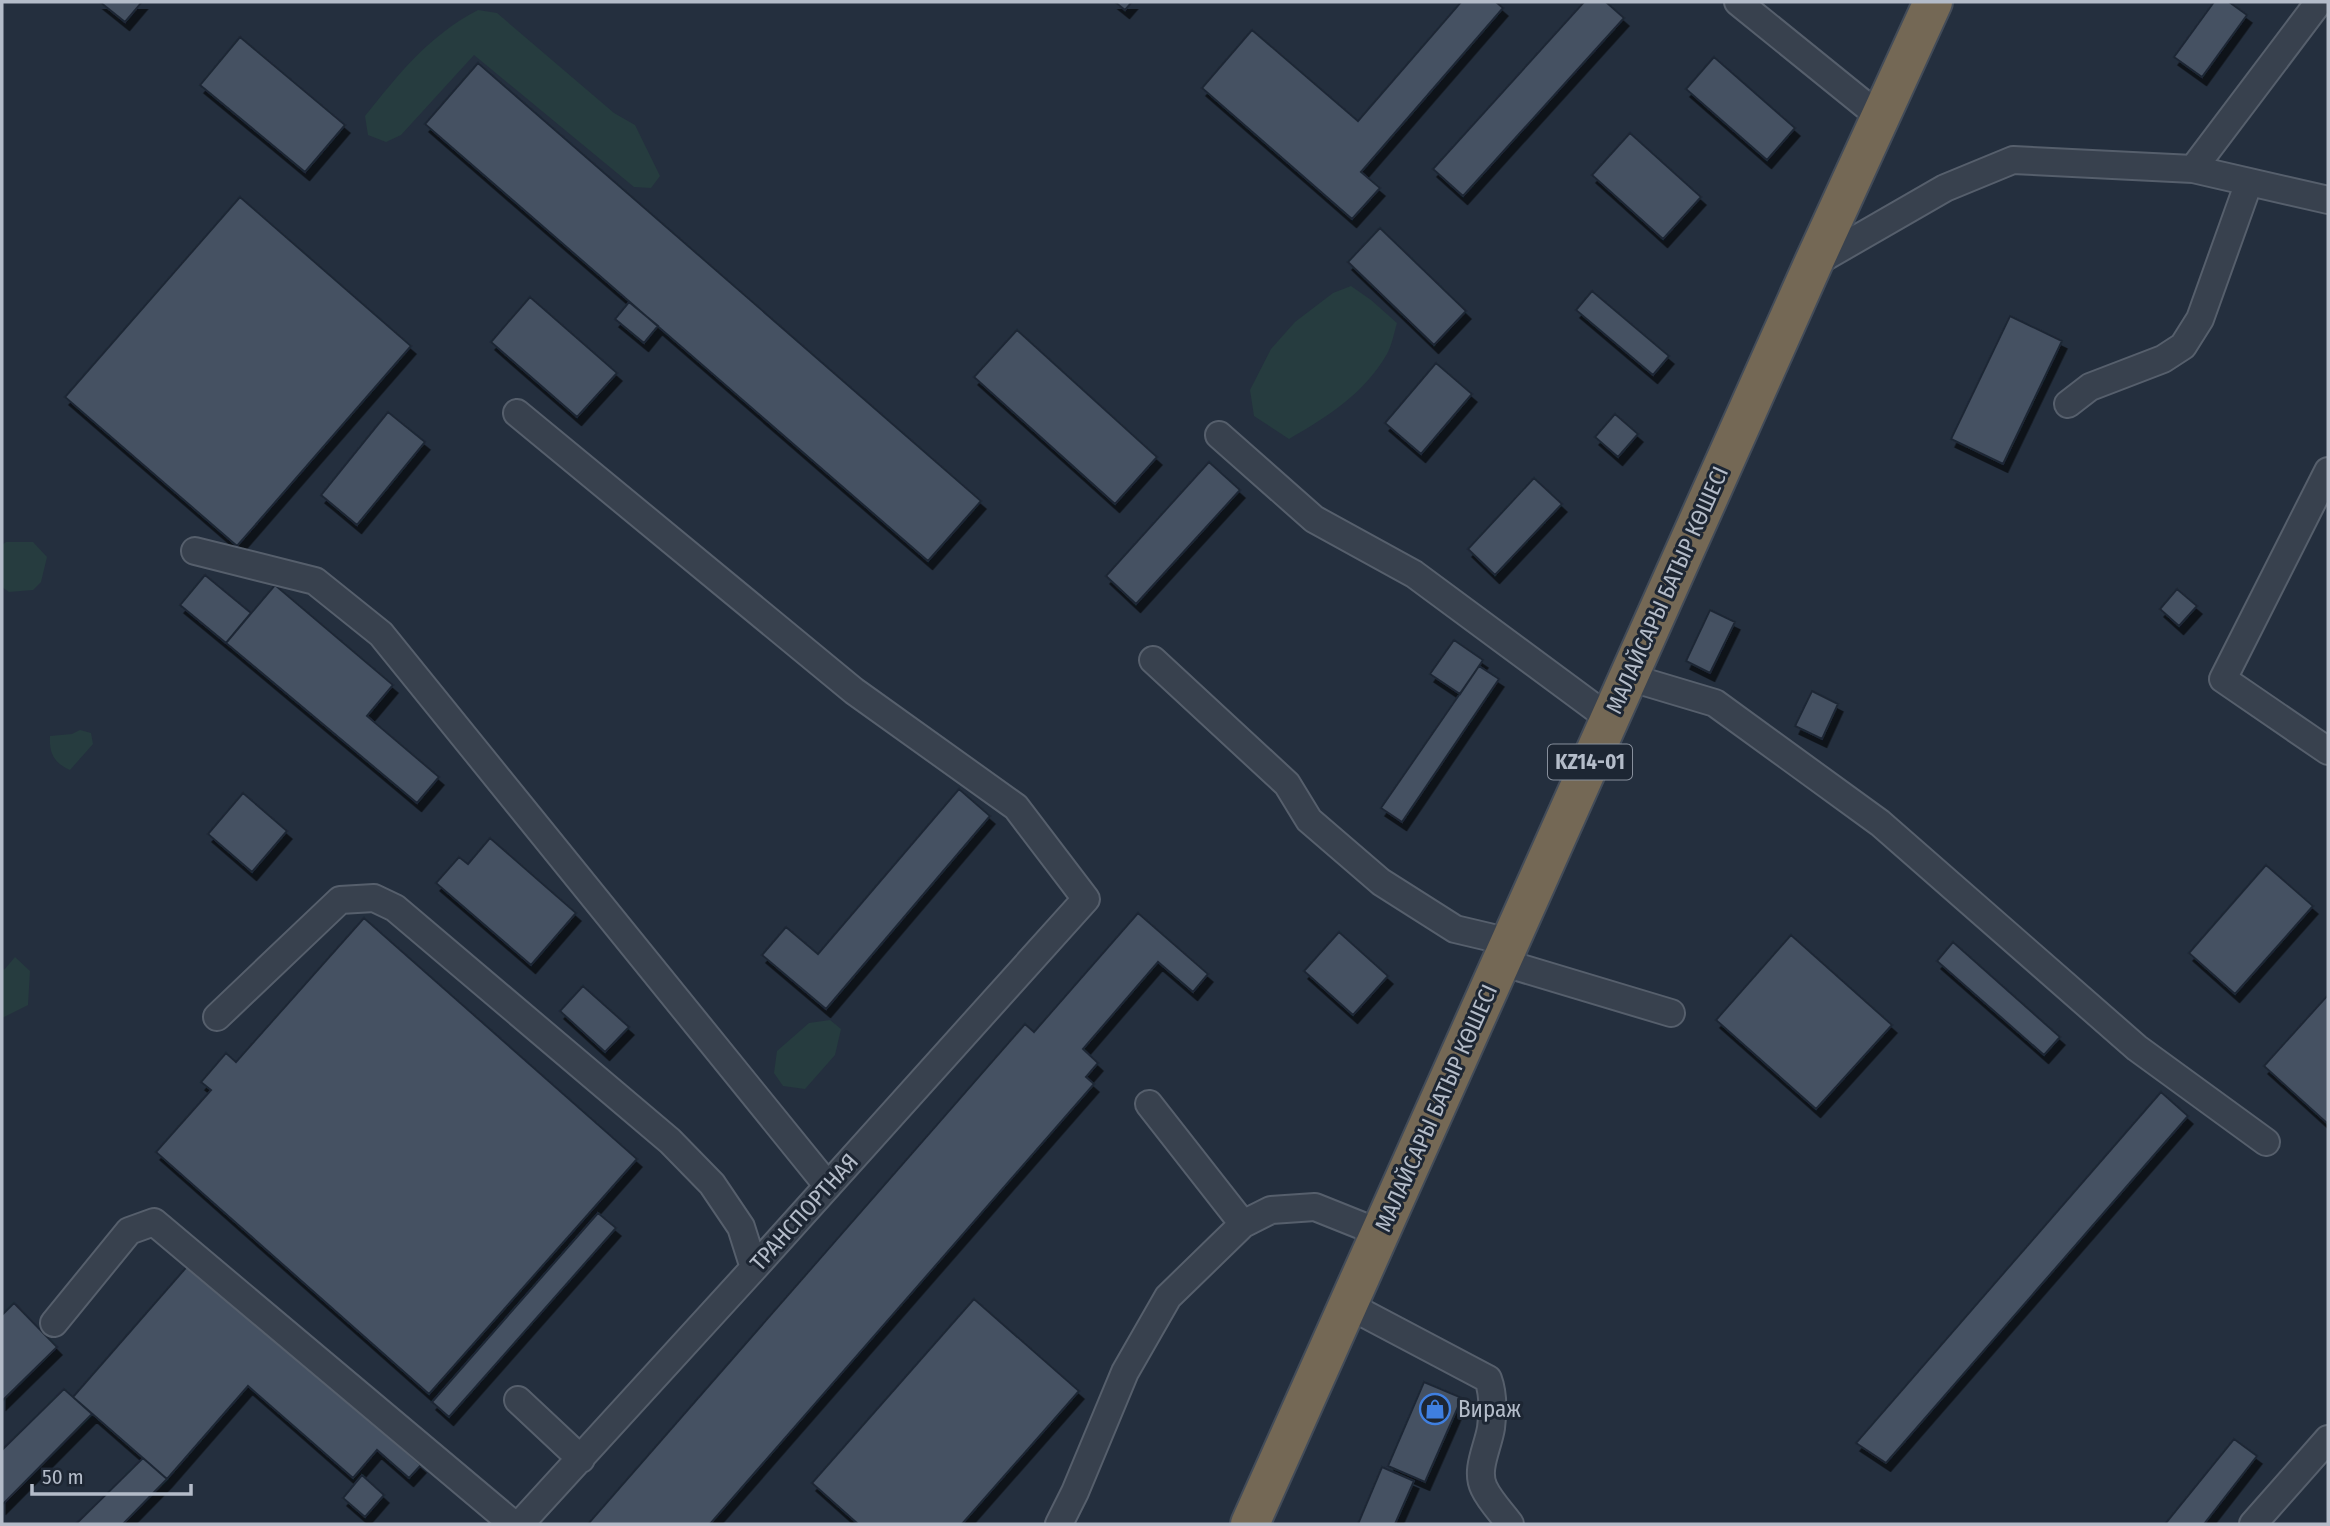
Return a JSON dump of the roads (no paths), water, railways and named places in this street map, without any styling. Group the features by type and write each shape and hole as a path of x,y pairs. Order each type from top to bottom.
{"highway":[{"name":"МАЛАЙСАРЫ БАТЫР КӨШЕСІ","path":"1258,1521 1348,1305 1813,264 1933,2"}],"street":[{"path":"1738,2 1880,117"},
{"path":"2193,169 2319,2"},
{"path":"1813,264 1945,188 2013,160 2193,169 2328,201"},
{"path":"2068,404 2090,387 2163,359 2183,346 2200,320 2249,182"},
{"name":"ТРАНСПОРТНАЯ","path":"517,413 853,691 1016,807 1086,899 520,1524"},
{"path":"1219,435 1314,519 1414,574 1609,719"},
{"path":"2328,471 2223,679 2328,751"},
{"path":"195,551 315,581 381,634 828,1186"},
{"path":"1153,660 1287,784 1309,820 1381,881 1455,929 1505,952 1671,1013"},
{"path":"1628,677 1716,703 1869,815 2137,1048 2266,1142"},
{"path":"216,1017 340,900 374,898 395,908 670,1141 712,1184 741,1227 754,1268"},
{"path":"1149,1104 1243,1224"},
{"path":"1059,1524 1125,1372 1168,1297 1243,1224 1271,1210 1315,1208 1380,1233"},
{"path":"54,1323 129,1231 154,1222 513,1524"},
{"path":"1348,1305 1488,1379 1492,1392 1491,1428 1482,1465 1483,1487 1510,1524"},
{"path":"518,1400 581,1459"},
{"path":"2253,1524 2328,1439"}],"place":[{"name":"Вираж","path":"1435,1409"}]}
